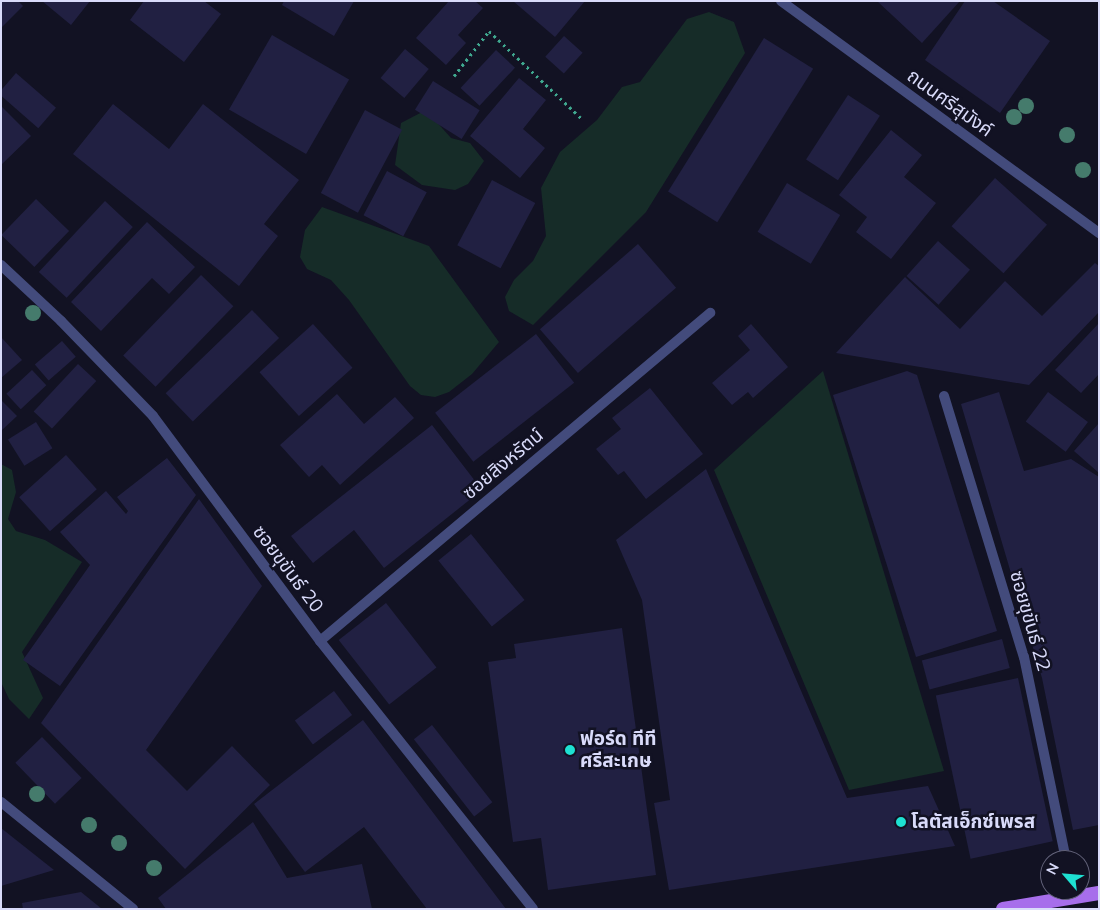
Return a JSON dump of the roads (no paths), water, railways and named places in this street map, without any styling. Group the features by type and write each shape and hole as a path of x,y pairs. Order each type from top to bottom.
{"main road":[{"path":"1003,909 1045,900"}],"street":[{"name":"ถนนศรีสุมังค์","path":"781,1 1099,233"},
{"name":"ซอยขุขันธ์ 20","path":"1,265 61,321 153,416 320,641 532,909"},
{"name":"ซอยสิงหรัตน์","path":"320,641 710,313"},
{"name":"ซอยขุขันธ์ 22","path":"944,396 1024,657 1064,850"},
{"path":"1,802 133,909"}],"place":[{"name":"ฟอร์ด ทีที ศรีสะเกษ","path":"570,750"},
{"name":"โลตัสเอ็กซ์เพรส","path":"901,822"}]}
